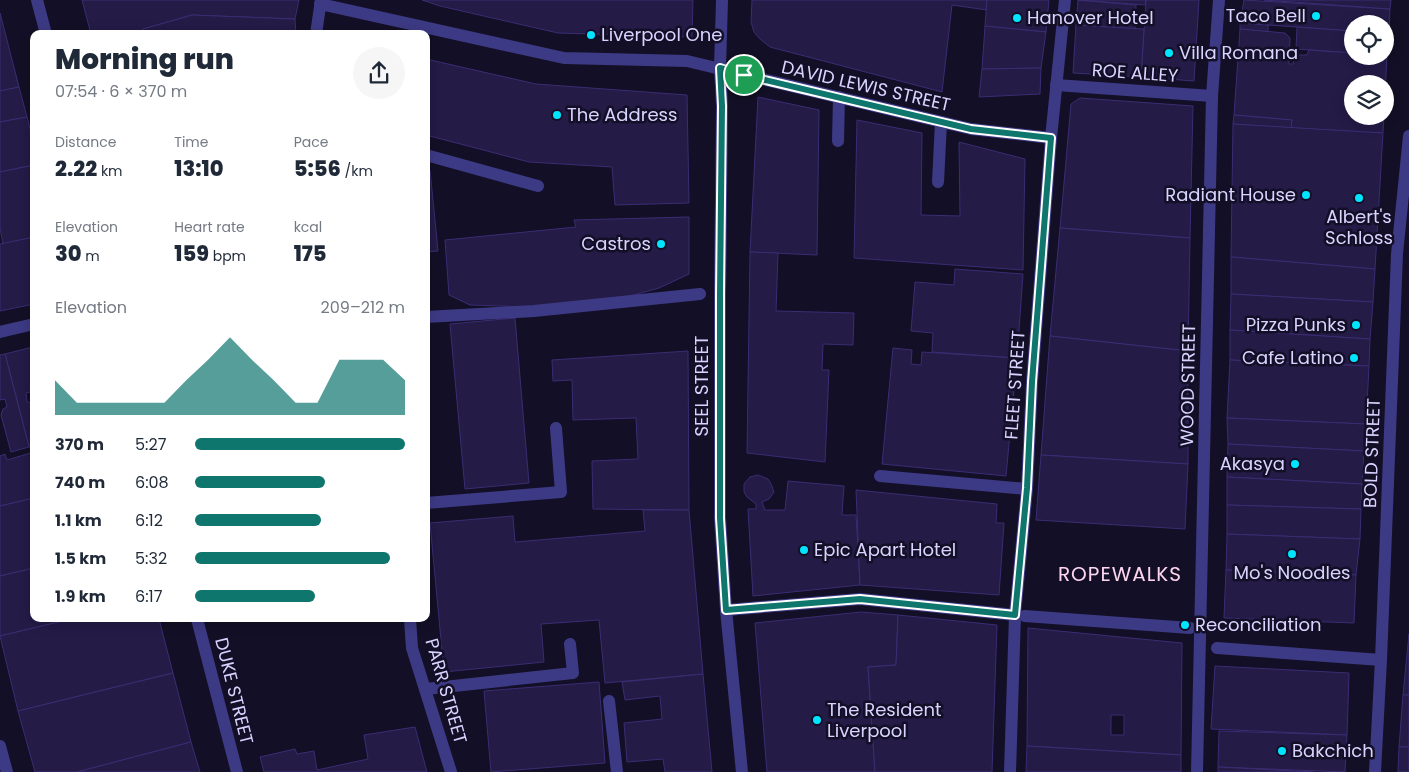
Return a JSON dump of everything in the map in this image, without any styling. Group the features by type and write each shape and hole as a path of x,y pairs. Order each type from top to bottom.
{"street":[{"path":"37,0 45,30"},
{"name":"SEEL STREET","path":"722,0 720,68 722,106 720,518 726,610 742,772"},
{"name":"FLEET STREET","path":"1010,772 1032,382 1051,138 1065,0"},
{"name":"WOOD STREET","path":"1197,772 1212,96 1220,0"},
{"path":"316,30 320,2"},
{"name":"DAVID LEWIS STREET","path":"320,2 564,58 687,61 971,129 1051,138"},
{"name":"ROE ALLEY","path":"1056,85 1212,96"},
{"path":"838,141 839,97"},
{"path":"938,182 941,122"},
{"name":"BOLD STREET","path":"1374,772 1382,660 1397,254 1409,136"},
{"path":"430,157 538,186"},
{"path":"430,316 534,311 700,294"},
{"path":"0,332 30,325"},
{"path":"430,503 561,492 556,428"},
{"path":"880,476 1027,488"},
{"path":"726,610 860,599 1020,616 1190,628"},
{"name":"DUKE STREET","path":"198,622 237,772"},
{"name":"PARR STREET","path":"410,622 412,648 451,772"},
{"path":"426,689 573,673 570,644"},
{"path":"1216,648 1382,660"},
{"path":"609,701 617,772"},
{"path":"0,746 7,772"}],"building":[{"path":"82,0 299,0 295,19 192,15 143,30 90,30"},
{"path":"422,0 693,0 692,37 558,33 440,6"},
{"path":"752,0 987,0 987,10 952,5 942,92 770,47 754,32 751,22"},
{"name":"Hanover Hotel","path":"987,0 1049,0 1046,32 985,26"},
{"path":"1078,0 1136,5 1135,29 1076,25"},
{"path":"1078,0 1146,0 1145,5"},
{"name":"Villa Romana","path":"1146,0 1199,0 1194,81 1141,77"},
{"name":"Taco Bell","path":"1244,0 1390,9 1390,15 1344,15 1344,30 1240,23"},
{"path":"1264,0 1391,0 1390,9"},
{"path":"0,13 19,87 0,91"},
{"path":"192,15 295,19 296,30 143,30"},
{"path":"1240,23 1268,25 1268,32 1240,29"},
{"path":"1076,25 1144,29 1141,77 1073,73"},
{"path":"985,26 1046,32 1041,68 982,69"},
{"path":"1297,27 1344,30 1344,52 1296,49"},
{"path":"1240,29 1285,33 1290,38 1289,64 1293,64 1295,55 1307,55 1309,50 1344,52 1344,65 1386,65 1386,75 1344,75 1344,125 1383,125 1383,133 1291,128 1292,120 1234,115"},
{"name":"The Address","path":"430,60 536,84 687,95 689,203 615,205 612,167 529,162 430,136"},
{"path":"1041,68 1040,94 979,97 982,69"},
{"path":"19,87 27,117 0,122 0,91"},
{"path":"758,97 819,110 817,255 750,252"},
{"path":"1080,98 1193,106 1190,238 1060,228 1071,104"},
{"path":"1234,115 1292,120 1291,128 1233,124"},
{"path":"27,117 30,129 30,166 0,172 0,122"},
{"path":"857,120 922,133 921,215 960,216 959,142 1025,159 1023,270 854,258"},
{"name":"Radiant House","path":"1233,124 1383,133 1375,269 1231,257"},
{"path":"30,166 30,238 3,244 0,228 0,172"},
{"path":"430,170 438,251 430,252"},
{"path":"689,217 689,274 659,288 623,298 529,307 470,305 449,295 445,240 576,227 574,220"},
{"path":"1060,228 1190,238 1188,351 1050,336"},
{"path":"30,238 30,305 0,311 0,244"},
{"path":"750,252 778,253 776,311 854,313 853,345 823,344 822,370 829,370 825,462 747,453"},
{"path":"1231,257 1375,269 1373,302 1231,294"},
{"path":"955,269 1023,274 1017,358 932,352 933,333 911,331 915,282 954,285"},
{"path":"1231,294 1373,302 1370,339 1230,330"},
{"path":"515,318 529,483 465,489 450,324"},
{"path":"1230,330 1370,339 1369,366 1230,360"},
{"path":"1050,336 1188,351 1188,464 1041,455"},
{"path":"30,348 30,392 26,393 27,402 30,402 30,447 29,447 5,354"},
{"path":"893,348 912,350 911,364 921,365 922,352 1017,358 1006,476 882,464"},
{"path":"688,351 689,510 593,509 592,461 638,459 636,418 573,420 572,380 553,381 552,360"},
{"path":"5,354 29,447 11,452 1,415 3,409 7,407 5,399 0,400 0,355"},
{"path":"1230,360 1369,366 1366,424 1227,418"},
{"path":"1227,418 1366,424 1364,451 1228,444"},
{"name":"Akasya","path":"1228,444 1364,451 1362,484 1227,477"},
{"path":"30,453 30,499 0,506 0,456 5,454 7,460"},
{"path":"1041,455 1188,464 1185,529 1036,520"},
{"name":"Epic Apart Hotel","path":"758,475 768,479 774,492 769,499 762,502 765,510 785,510 788,481 844,486 842,515 856,515 860,585 753,596 748,509 756,509 756,504 744,492 744,484 750,477"},
{"path":"1227,477 1362,484 1361,509 1227,505"},
{"path":"856,490 997,504 996,523 1004,523 999,595 860,585"},
{"path":"30,499 30,569 0,576 0,506"},
{"path":"1227,505 1361,509 1360,539 1227,534"},
{"path":"643,510 689,510 703,674 605,683 599,620 541,624 544,662 444,672 430,523 513,516 515,542 645,531"},
{"name":"Mo's Noodles","path":"1227,534 1360,539 1356,575 1226,570"},
{"path":"30,569 30,622 58,622 0,636 0,576"},
{"path":"1226,570 1356,575 1354,623 1224,618"},
{"name":"The Resident Liverpool","path":"861,612 898,615 896,665 868,667 875,772 767,772 755,623"},
{"path":"898,615 997,625 992,772 875,772 868,667 896,665"},
{"path":"58,622 160,622 173,673 18,711 0,636"},
{"path":"1028,628 1182,643 1181,755 1027,746","holes":["1111,715 1124,715 1124,735 1111,735"]},
{"path":"1409,634 1409,695 1403,695"},
{"path":"1215,666 1349,673 1347,735 1211,729"},
{"path":"173,673 191,742 77,772 35,772 18,711"},
{"path":"703,674 712,772 665,772 663,759 627,762 624,723 662,719 660,696 625,700 622,682"},
{"path":"599,682 605,763 491,772 484,691"},
{"path":"1403,695 1409,695 1409,747 1399,747"},
{"path":"415,727 427,772 264,772 260,757 295,749 297,754 314,751 317,770 368,759 364,735"},
{"name":"Bakchich","path":"1219,731 1347,735 1345,772 1218,767"},
{"path":"191,742 200,772 77,772"},
{"path":"1027,746 1181,755 1181,772 1026,772"},
{"path":"1399,747 1409,747 1409,772 1398,772"},
{"path":"1218,767 1314,772 1218,772"}],"place":[{"name":"Taco Bell","path":"1316,16"},
{"name":"Hanover Hotel","path":"1017,18"},
{"name":"Liverpool One","path":"591,35"},
{"name":"Villa Romana","path":"1169,53"},
{"name":"The Address","path":"557,115"},
{"name":"Radiant House","path":"1306,195"},
{"name":"Albert's Schloss","path":"1359,198"},
{"name":"Castros","path":"661,244"},
{"name":"Pizza Punks","path":"1356,325"},
{"name":"Cafe Latino","path":"1354,358"},
{"name":"Akasya","path":"1295,464"},
{"name":"Epic Apart Hotel","path":"804,550"},
{"name":"Mo's Noodles","path":"1292,554"},
{"name":"Reconciliation","path":"1185,625"},
{"name":"The Resident Liverpool","path":"817,720"},
{"name":"Bakchich","path":"1282,751"}],"district":[{"name":"ROPEWALKS","path":"1120,574"}],"route":[{"path":"720,68 744,75 971,129 1051,138 1032,382 1027,488 1015,615 860,599 747,610 726,610 720,518 722,106 720,68"}]}
